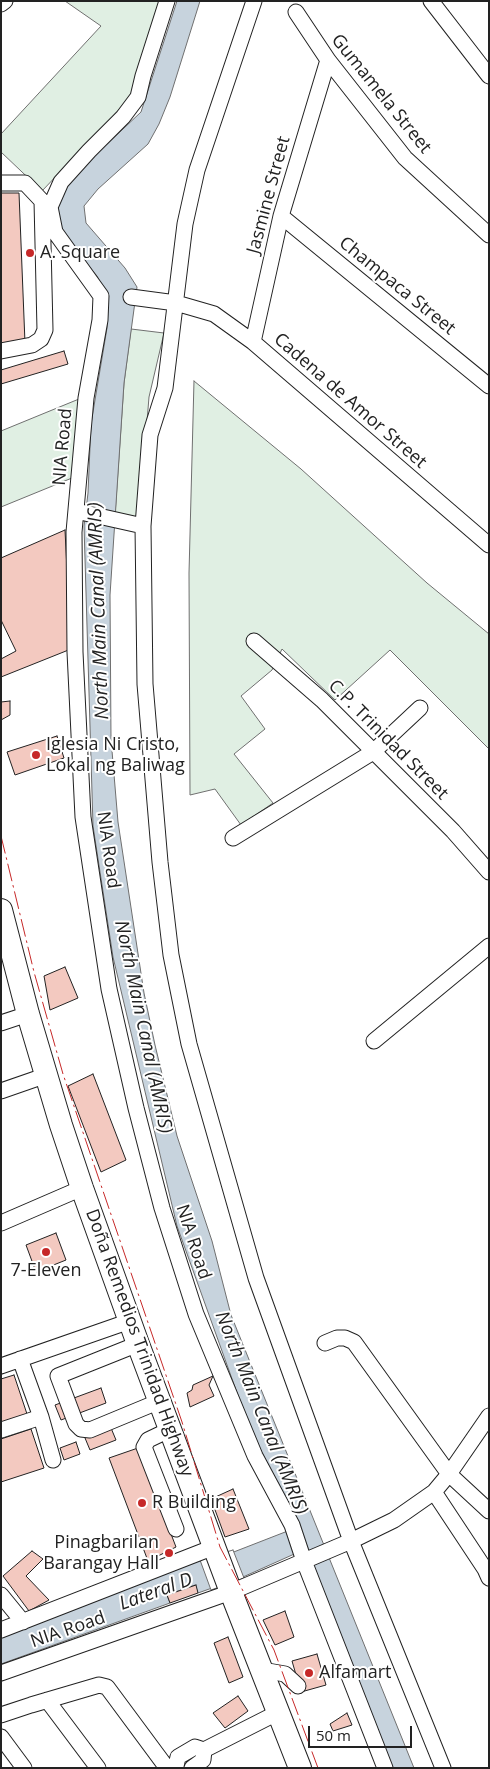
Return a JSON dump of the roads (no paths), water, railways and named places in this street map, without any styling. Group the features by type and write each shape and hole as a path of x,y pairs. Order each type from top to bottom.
{"highway":[{"name":"Doña Remedios Trinidad Highway","path":"1,910 28,1014 82,1188 138,1344 300,1768"}],"street":[{"path":"1,4 5,1"},
{"name":"NIA Road","path":"168,1 138,97 124,117 61,182 50,207 55,232 101,296 100,320 86,398 81,512 74,532 75,652 83,817 109,989 136,1108 162,1208 196,1314 255,1456 292,1525 312,1557 385,1768"},
{"path":"254,1 197,170 185,224 165,388 150,435 143,526 145,684 158,842 171,956 189,1044 256,1278 350,1541 443,1768"},
{"path":"431,1 489,76"},
{"name":"Gumamela Street","path":"296,12 328,60 405,158 489,235"},
{"name":"Jasmine Street","path":"253,342 281,216 328,60"},
{"path":"1,183 25,183 42,201 45,330 41,339 32,345 1,352"},
{"name":"Champaca Street","path":"281,216 489,386"},
{"name":"Cadena de Amor Street","path":"132,297 176,303 214,314 253,342 489,545"},
{"path":"81,512 143,526"},
{"name":"C.P. Trinidad Street","path":"254,641 322,700 453,831 489,872"},
{"path":"233,838 373,752 420,708"},
{"path":"374,1041 489,946"},
{"path":"1,1023 28,1014"},
{"path":"1,1090 47,1075"},
{"path":"1,1223 82,1188"},
{"path":"1,1366 130,1321"},
{"path":"325,1343 337,1338 345,1338 354,1342 449,1474 489,1512"},
{"path":"138,1344 58,1376 76,1424 81,1429 90,1430 160,1401"},
{"path":"20,1359 41,1417 53,1460"},
{"name":"NIA Road","path":"1,1673 312,1557 394,1520 434,1492 449,1474 489,1416"},
{"path":"1,1430 41,1417"},
{"path":"171,1429 148,1440 144,1446 176,1529"},
{"path":"434,1492 489,1578"},
{"path":"1,1630 216,1550"},
{"path":"1,1594 23,1622"},
{"path":"262,1670 285,1674 298,1686"},
{"path":"1,1715 99,1685 107,1687 175,1767"},
{"path":"47,1700 98,1768"},
{"path":"175,1767 178,1757 186,1751 194,1747 204,1750 279,1712"},
{"path":"1,1737 24,1768"},
{"path":"192,1768 203,1760 204,1750"}],"water":[{"name":"North Main Canal (AMRIS)","path":"177,1 200,1 170,97 159,124 148,144 98,189 84,206 86,223 125,268 137,287 124,383 110,595 111,739 118,822 144,993 155,1045 177,1136 212,1241 231,1315 414,1768 392,1768 318,1581 301,1551 243,1577 198,1593 195,1585 167,1595 170,1603 1,1664 1,1638 189,1563 226,1555 298,1527 249,1426 177,1226 113,957 93,826 84,526 88,493 91,424 107,328 108,297 97,276 66,239 56,215 58,199 70,179 141,112"}],"place":[{"name":"A. Square","path":"30,253"},
{"name":"Iglesia Ni Cristo, Lokal ng Baliwag","path":"36,755"},
{"name":"7-Eleven","path":"46,1252"},
{"name":"R Building","path":"142,1503"},
{"name":"Pinagbarilan Barangay Hall","path":"169,1553"},
{"name":"Alfamart","path":"309,1673"}],"water label":[{"name":"Lateral D","path":"156,1592"}]}
